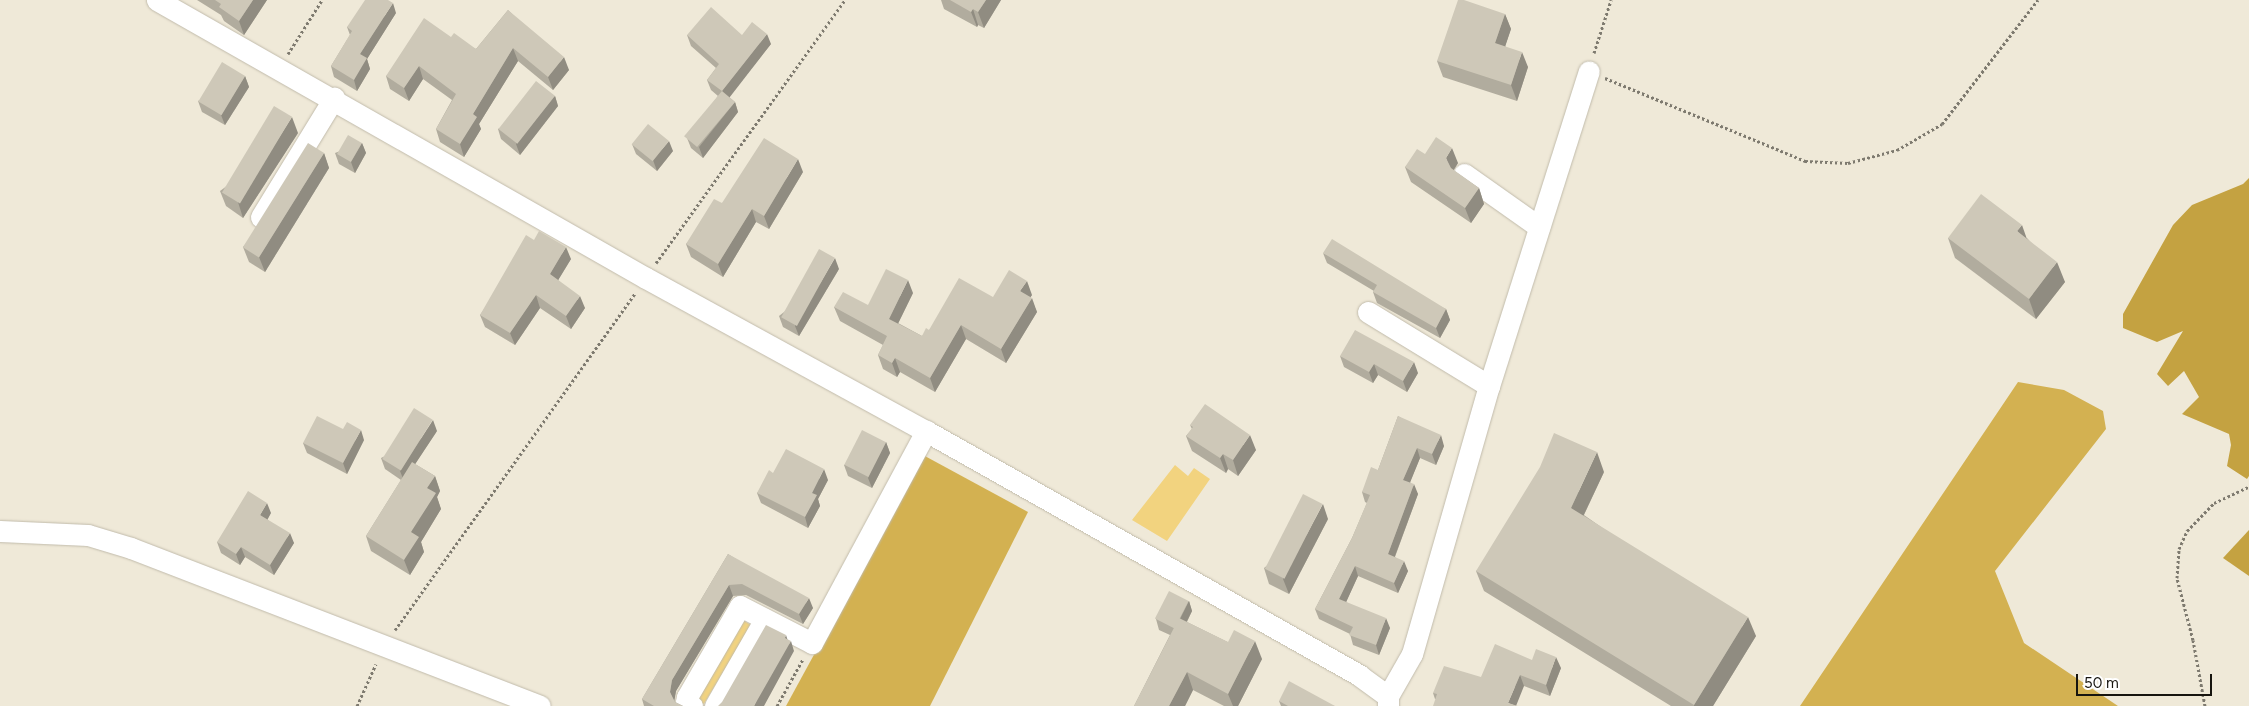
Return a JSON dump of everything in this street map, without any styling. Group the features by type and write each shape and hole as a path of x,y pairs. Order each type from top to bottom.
{"street":[{"path":"157,0 334,98 646,278 926,431 1352,671 1388,701 1412,654 1489,386 1589,71"},
{"path":"261,217 334,98"},
{"path":"1464,174 1540,227"},
{"path":"1368,312 1489,386"},
{"path":"692,706 686,702 687,697 736,610 744,606 812,643 926,431"},
{"path":"0,531 88,535 384,645 540,706"},
{"path":"716,706 765,619"}],"path":[{"path":"279,67 322,0"},
{"path":"357,706 384,645 845,0"},
{"path":"1611,0 1589,71 1805,161 1848,163 1897,150 1942,124 2038,0"},
{"path":"2205,706 2193,640 2177,578 2179,550 2187,531 2214,504 2249,487"},
{"path":"777,706 812,643"}],"shaded area":[{"path":"2249,178 2249,476 2247,479 2227,466 2231,445 2229,434 2182,414 2199,397 2184,371 2168,386 2157,374 2183,331 2157,342 2123,328 2123,314 2173,225 2192,205 2243,184"},
{"path":"2018,382 2064,390 2103,411 2106,429 1995,571 2024,643 2118,706 1800,706"},
{"path":"923,455 1028,512 930,706 786,706"},
{"path":"1175,465 1188,476 1194,468 1210,479 1167,541 1132,520"},
{"path":"2249,530 2249,576 2223,558"},
{"path":"741,619 751,625 704,704 694,698"}],"building":[{"path":"215,0 253,0 239,21 219,7 221,4"},
{"path":"365,0 388,0 393,3 360,54 367,58 354,80 331,66 352,31 347,27"},
{"path":"950,0 986,0 978,12 973,9 971,12"},
{"path":"1458,0 1464,0 1505,14 1495,43 1522,52 1511,85 1437,61"},
{"path":"711,7 742,35 752,22 767,34 722,91 707,80 719,64 687,35"},
{"path":"508,10 564,57 548,77 513,48 473,114 477,117 460,144 436,129 456,94 419,66 404,88 386,76 424,18 451,37 454,33 476,49"},
{"path":"222,62 245,76 221,115 198,101"},
{"path":"536,81 555,96 517,144 498,129"},
{"path":"722,91 735,102 697,147 684,136"},
{"path":"274,106 292,117 240,203 222,193"},
{"path":"648,124 669,141 653,161 632,144"},
{"path":"348,135 362,143 351,162 337,154"},
{"path":"1436,137 1452,148 1446,158 1451,168 1479,188 1465,208 1405,167 1417,149 1425,154"},
{"path":"764,138 798,159 764,216 752,209 718,264 686,244 714,199 722,203"},
{"path":"308,143 324,153 259,257 243,247"},
{"path":"1981,194 2022,225 2017,231 2057,262 2029,299 1948,238"},
{"path":"539,231 566,247 550,274 580,296 566,316 536,295 510,333 480,315 526,235 534,240"},
{"path":"1332,239 1446,309 1436,328 1373,292 1377,285 1323,253"},
{"path":"819,249 835,258 797,326 781,317"},
{"path":"886,269 908,280 889,319 922,336 926,328 929,330 959,278 993,297 1009,270 1027,281 1020,291 1032,298 1001,349 961,325 930,378 895,358 892,363 878,355 887,336 834,307 843,292 868,305"},
{"path":"1355,330 1414,362 1403,381 1374,364 1369,372 1340,356"},
{"path":"1205,404 1250,435 1233,460 1223,454 1220,458 1186,436 1193,427 1190,425"},
{"path":"414,408 433,420 401,471 382,459"},
{"path":"317,416 343,429 347,422 361,430 343,463 303,443"},
{"path":"1398,416 1441,435 1432,454 1417,448 1403,480 1414,484 1388,554 1404,561 1394,583 1355,566 1339,599 1386,618 1376,645 1349,635 1353,627 1315,609 1352,538 1370,495 1362,492 1371,467 1378,470"},
{"path":"862,430 886,442 868,477 844,465"},
{"path":"1554,433 1597,452 1571,508 1748,617 1694,705 1476,571 1540,467"},
{"path":"786,449 824,469 812,493 817,495 805,517 757,493 769,470 773,473"},
{"path":"412,462 435,476 427,488 436,493 411,532 419,537 404,560 366,536"},
{"path":"248,491 267,503 260,515 290,533 270,565 241,547 236,554 217,542"},
{"path":"1303,494 1323,504 1284,579 1265,569"},
{"path":"728,554 809,598 799,614 742,584 729,585 672,680 670,692 675,702 683,706 654,706 642,699"},
{"path":"1169,591 1189,601 1175,629 1155,619"},
{"path":"1179,618 1228,642 1234,630 1255,641 1228,694 1187,672 1169,706 1134,706"},
{"path":"766,625 786,635 785,638 791,641 754,706 718,706 722,702"},
{"path":"1495,644 1532,660 1536,649 1556,657 1546,685 1520,675 1508,703 1518,706 1433,706 1437,694 1433,693 1444,666 1481,677"},
{"path":"1289,681 1335,706 1288,706 1279,701"}]}
